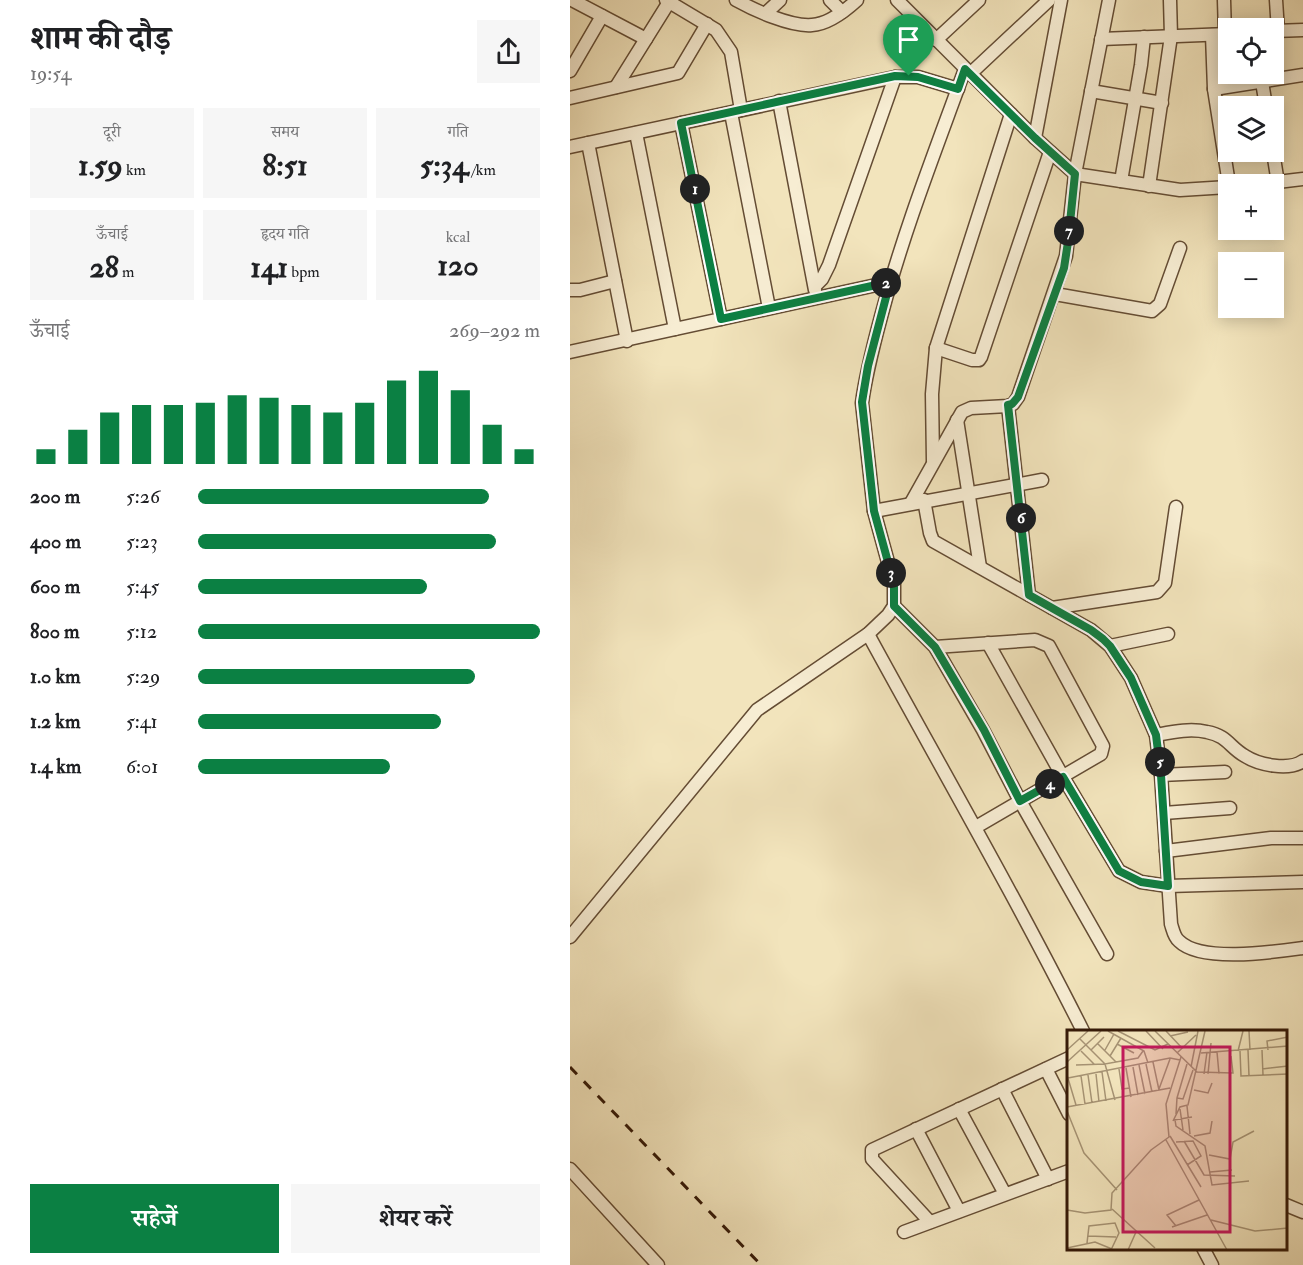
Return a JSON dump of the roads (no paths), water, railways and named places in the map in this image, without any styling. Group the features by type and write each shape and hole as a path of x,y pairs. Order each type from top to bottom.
{"street":[{"path":"572,0 646,39"},
{"path":"736,0 790,22 812,26 842,12 856,0"},
{"path":"766,13 780,0"},
{"path":"830,0 842,12"},
{"path":"897,0 1035,138 1075,174 1190,191 1218,187"},
{"path":"570,937 757,710 868,634 894,606 894,584 883,509 862,402 868,366 890,282 958,89 967,71 1049,0"},
{"path":"1035,138 1061,0"},
{"path":"911,503 962,412 968,408 1012,404 1018,397 1066,256 1075,174 1109,0"},
{"path":"1149,186 1171,36 1170,0"},
{"path":"1223,18 1224,0"},
{"path":"1276,0 1276,18"},
{"path":"616,87 667,1 716,30 731,52 736,111 769,308"},
{"path":"936,40 973,2"},
{"path":"570,70 602,16"},
{"path":"570,98 678,73 707,24"},
{"path":"1284,31 1303,30"},
{"path":"1101,39 1218,34"},
{"path":"1121,181 1142,65 1144,37"},
{"path":"1218,62 1214,89 1227,174"},
{"path":"1284,78 1303,75"},
{"path":"570,147 895,76 918,77 958,89"},
{"path":"816,291 829,266 895,76"},
{"path":"1214,89 1248,84"},
{"path":"1091,91 1162,103"},
{"path":"779,101 816,291"},
{"path":"933,463 932,394 936,348 1011,114"},
{"path":"681,123 721,319"},
{"path":"636,133 675,329"},
{"path":"588,143 627,341"},
{"path":"936,348 972,360 979,360 981,357 1050,152"},
{"path":"1284,182 1303,179"},
{"path":"1054,294 1152,312 1160,304 1180,248"},
{"path":"570,290 580,290 615,281"},
{"path":"570,352 769,308 816,291 890,282"},
{"path":"1008,405 1029,595"},
{"path":"957,420 980,567"},
{"path":"883,509 1042,480"},
{"path":"924,500 933,541 1091,630 1110,646 1131,678 1156,735 1161,775 1171,924 1179,941 1188,947 1214,954 1231,955 1303,948"},
{"path":"1052,608 1157,592 1162,588 1165,583 1176,507"},
{"path":"894,606 935,647 984,730 1020,801 1107,954"},
{"path":"868,634 976,827 1082,1030"},
{"path":"1110,646 1168,634"},
{"path":"935,647 1035,640 1049,646 1103,746 1101,754 976,827"},
{"path":"988,643 1115,866 1125,875 1141,882 1168,886 1303,882"},
{"path":"1156,735 1190,730 1208,732 1224,738 1248,758 1283,766 1300,764 1303,761"},
{"path":"1161,775 1225,772"},
{"path":"1164,813 1230,808"},
{"path":"1166,850 1271,838 1303,838"},
{"path":"930,1222 871,1156 873,1149 1067,1059"},
{"path":"1046,1069 1067,1110"},
{"path":"1002,1089 1048,1179"},
{"path":"958,1109 1005,1194"},
{"path":"916,1129 959,1212"},
{"path":"570,1169 657,1265"},
{"path":"904,1232 1067,1172"},
{"path":"1288,1205 1303,1212"},
{"path":"1204,1250 1212,1265"}],"railway":[{"path":"570,1067 761,1265"}]}
